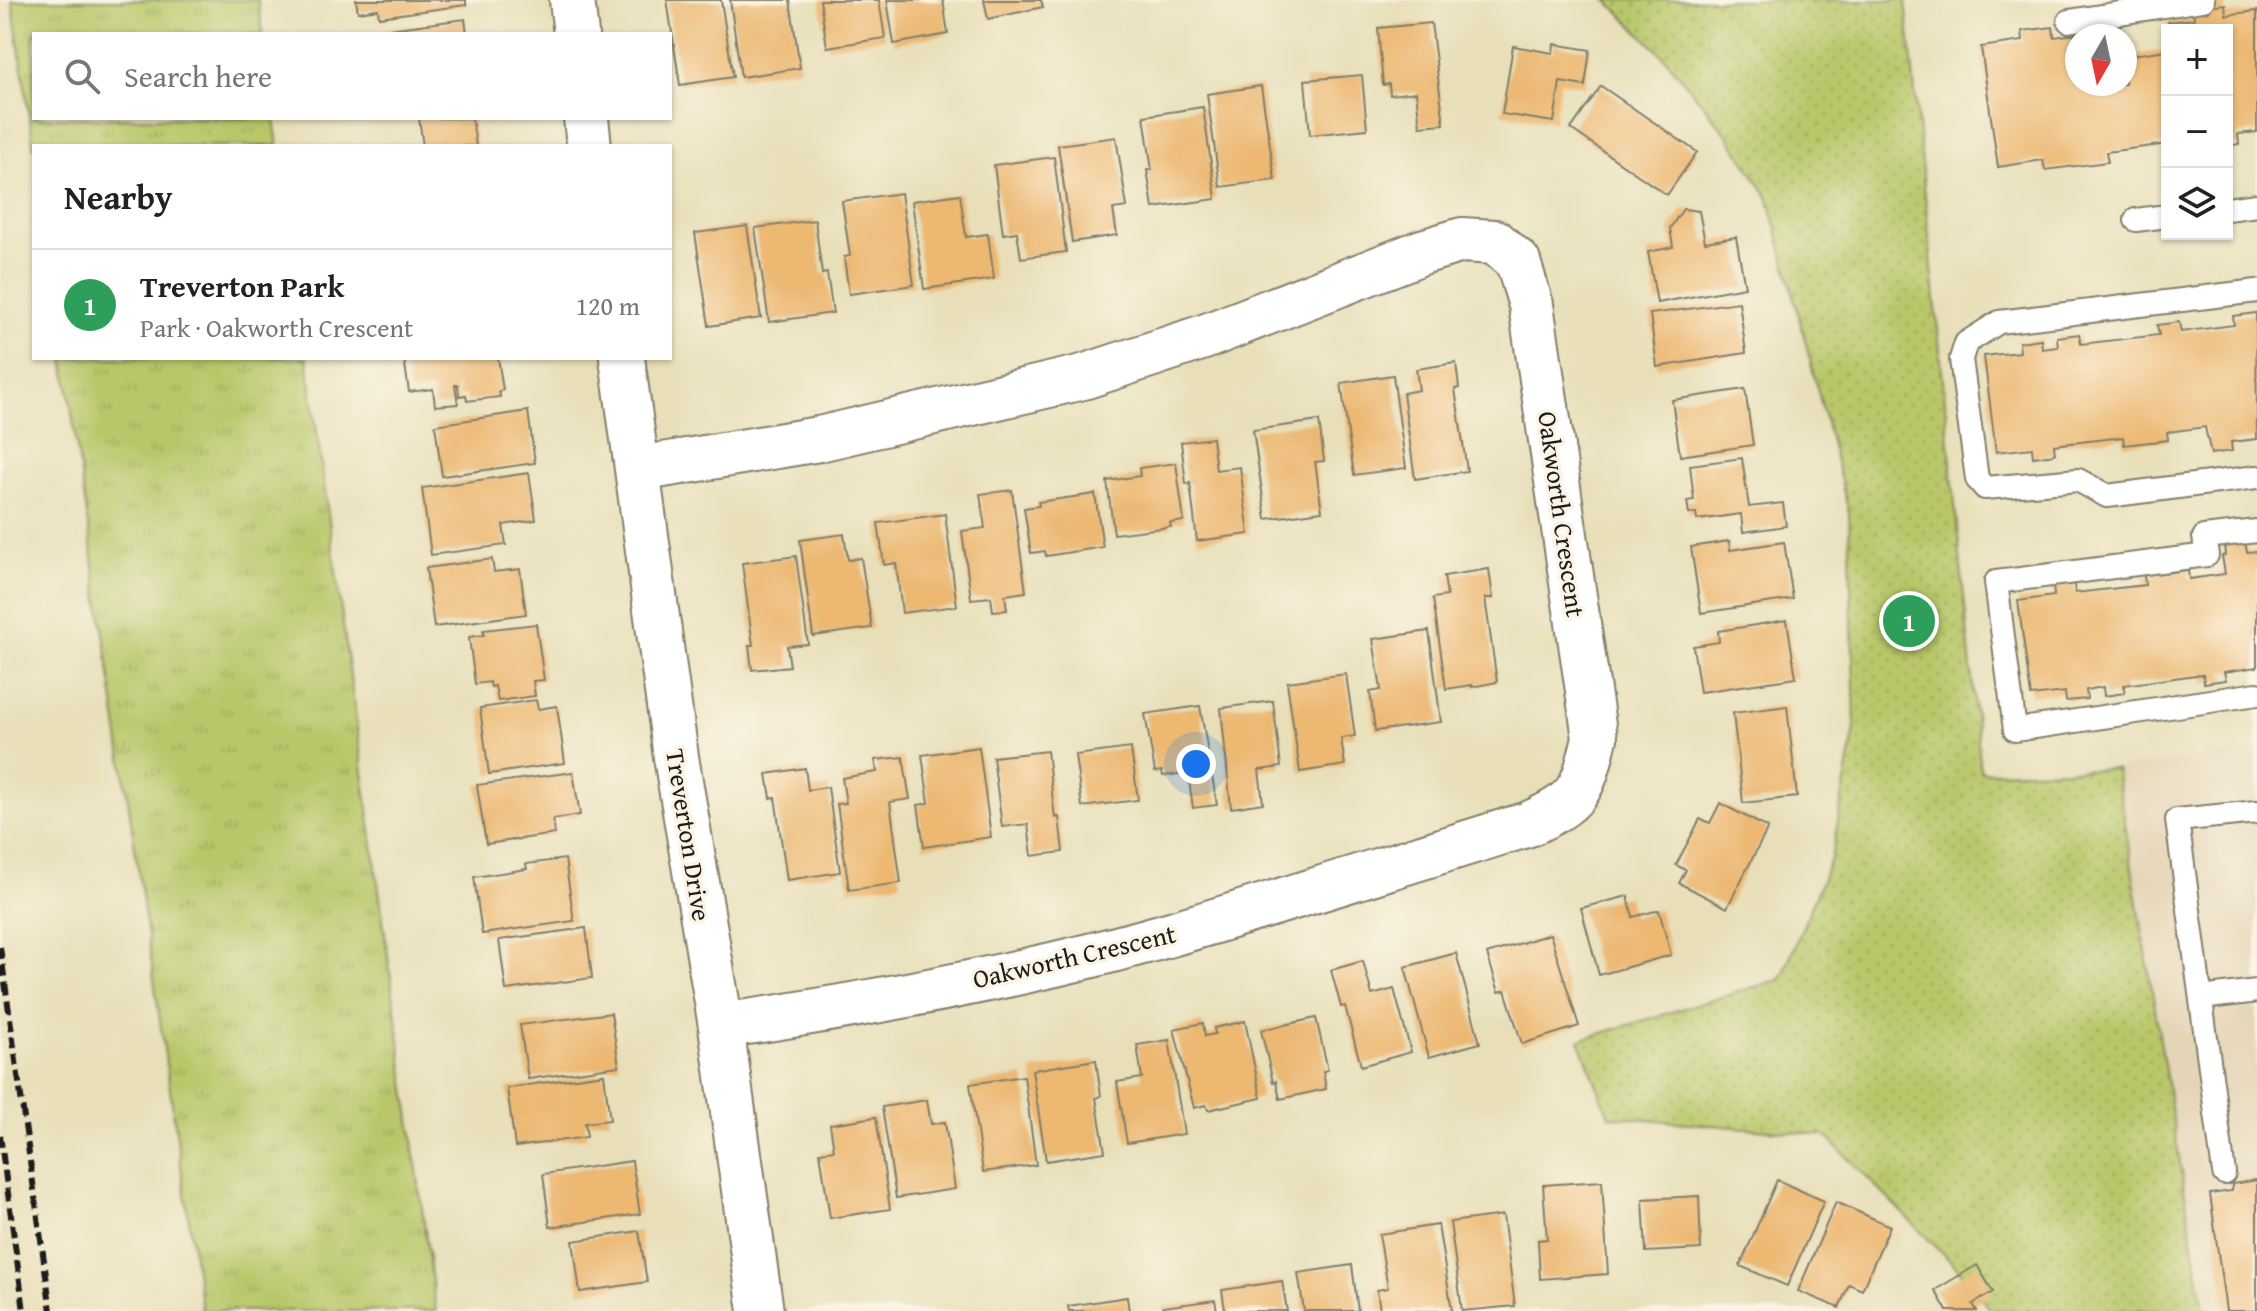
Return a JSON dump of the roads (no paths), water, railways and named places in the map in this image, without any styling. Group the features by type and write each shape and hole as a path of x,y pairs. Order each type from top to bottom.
{"street":[{"path":"572,0 576,32"},
{"path":"586,120 589,144"},
{"name":"Oakworth Crescent","path":"639,469 819,439 1083,377 1204,337 1422,252 1462,240 1495,242 1518,262 1531,305 1595,738 1585,781 1563,808 1529,824 1168,935 1036,967 840,1008 721,1026"},
{"name":"Treverton Drive","path":"622,360 676,757 721,1026 761,1311"}],"lane":[{"path":"2069,21 2203,0"},
{"path":"2233,208 2257,205"},
{"path":"2136,220 2161,217"},
{"path":"2257,291 1999,322 1966,343 1961,359 1977,479 1985,488 2078,480 2107,496 2257,477"},
{"path":"2257,531 2204,537 2207,555 1996,582 2015,730 2257,694"},
{"path":"2224,1173 2177,820 2257,812"},
{"path":"2201,998 2257,991"}],"railway":[{"path":"0,947 51,1311"},
{"path":"0,1135 24,1311"}],"place":[{"name":"Treverton Park","path":"1909,621"}]}
